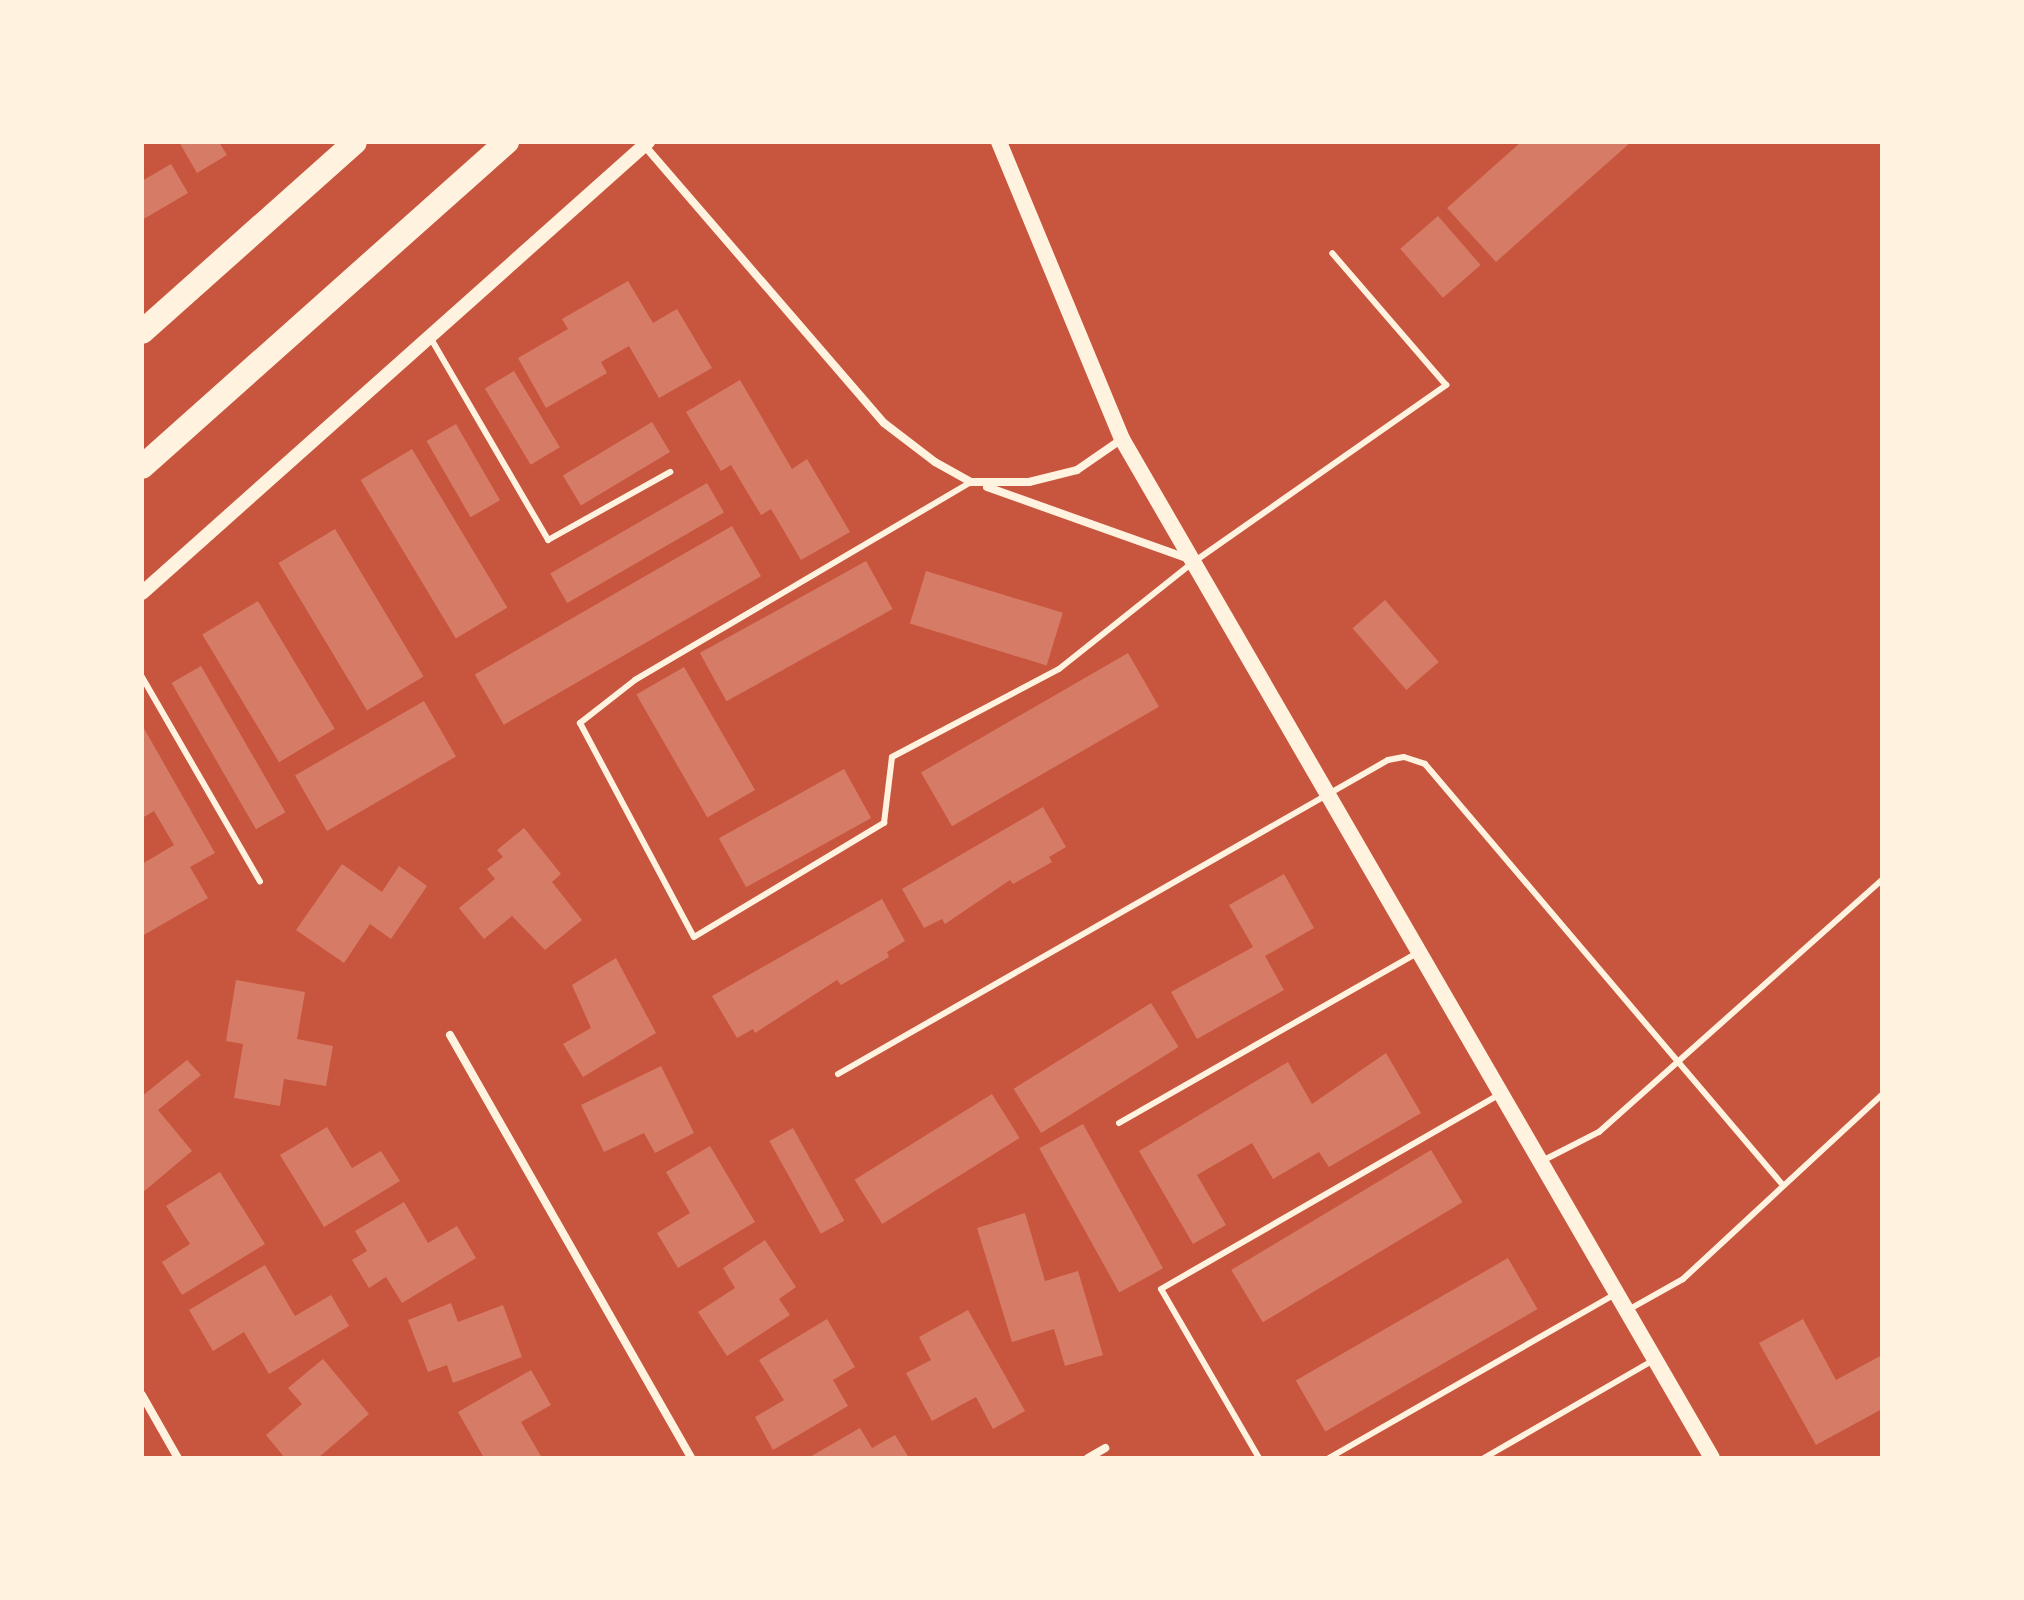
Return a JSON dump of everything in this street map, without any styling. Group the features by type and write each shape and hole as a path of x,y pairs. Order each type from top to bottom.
{"highway":[{"path":"142,332 355,142"},
{"path":"142,467 507,142"}],"main road":[{"path":"999,142 1122,439 1503,1092 1712,1458"}],"street":[{"path":"142,593 646,144 884,423 909,445 971,482 1195,561"},
{"path":"971,482 1001,485 1077,470 1122,439"},
{"path":"450,1035 691,1458"},
{"path":"142,1395 178,1458"},
{"path":"1088,1458 1105,1448"}],"lane":[{"path":"971,482 635,680 580,723 694,937 884,823 892,757 1059,669 1195,561 1446,385 1332,253"},
{"path":"430,337 548,540 670,472"},
{"path":"142,677 260,881"},
{"path":"838,1074 1329,793 1388,760 1404,757 1425,764 1682,1062 1782,1184"},
{"path":"1542,1161 1599,1132 1682,1062 1882,880"},
{"path":"1119,1123 1420,952"},
{"path":"1259,1458 1161,1289 1503,1092"},
{"path":"1628,1310 1683,1279 1782,1184 1882,1095"},
{"path":"1329,1458 1618,1293"},
{"path":"1484,1458 1655,1359"}],"building":[{"path":"179,142 219,142 227,155 197,173"},
{"path":"1521,142 1631,142 1496,262 1447,208"},
{"path":"171,164 188,193 142,220 142,181"},
{"path":"1438,216 1481,265 1443,298 1400,249"},
{"path":"628,281 653,323 677,309 712,368 659,398 629,346 601,362 607,373 546,408 518,358 568,329 562,319"},
{"path":"514,371 560,447 531,465 485,389"},
{"path":"740,380 792,469 807,459 850,532 801,560 771,509 761,515 731,465 721,471 686,412"},
{"path":"652,422 670,452 581,506 563,476"},
{"path":"456,424 500,500 471,517 427,441"},
{"path":"412,449 507,608 456,638 361,480"},
{"path":"707,483 724,512 567,603 550,574"},
{"path":"732,526 761,576 504,725 475,675"},
{"path":"335,529 424,676 367,710 278,563"},
{"path":"866,561 893,609 726,701 700,653"},
{"path":"926,571 1063,613 1047,665 910,624"},
{"path":"1385,600 1439,662 1406,690 1353,628"},
{"path":"258,601 335,729 279,762 202,634"},
{"path":"1128,653 1159,707 952,826 921,772"},
{"path":"201,666 286,812 256,829 172,683"},
{"path":"684,667 755,790 707,817 636,694"},
{"path":"424,701 456,756 327,831 295,776"},
{"path":"142,725 215,853 190,867 208,898 142,936 142,864 174,845 154,811 142,818"},
{"path":"844,769 871,818 746,887 719,838"},
{"path":"1043,807 1066,847 1049,857 1052,862 1013,884 1010,880 945,924 942,919 924,928 902,889"},
{"path":"524,828 561,874 552,882 582,920 545,950 512,916 484,939 459,908 495,879 487,869 503,857 497,850"},
{"path":"342,864 382,892 399,866 427,886 391,939 370,924 344,963 296,930"},
{"path":"1284,874 1314,928 1265,956 1284,990 1197,1039 1171,992 1253,947 1229,905"},
{"path":"882,899 905,941 887,952 889,957 841,985 837,980 755,1033 753,1029 737,1038 712,996"},
{"path":"616,958 656,1033 583,1077 563,1044 591,1028 572,985"},
{"path":"236,980 305,992 297,1039 333,1046 326,1086 284,1079 280,1106 234,1098 243,1044 226,1041"},
{"path":"1151,1003 1179,1047 1041,1133 1014,1089"},
{"path":"1386,1053 1421,1113 1329,1167 1319,1152 1273,1179 1252,1143 1197,1175 1226,1225 1193,1244 1139,1151 1288,1062 1312,1104"},
{"path":"187,1060 201,1075 158,1110 192,1151 142,1193 142,1096"},
{"path":"661,1066 694,1133 655,1153 644,1133 604,1152 581,1105"},
{"path":"992,1094 1020,1138 882,1224 855,1180"},
{"path":"1083,1124 1163,1268 1119,1293 1039,1148"},
{"path":"327,1127 352,1168 381,1151 400,1181 324,1227 280,1155"},
{"path":"793,1128 844,1221 821,1234 769,1141"},
{"path":"710,1146 755,1222 678,1268 657,1233 690,1213 666,1172"},
{"path":"1431,1150 1462,1202 1263,1322 1231,1270"},
{"path":"220,1172 265,1244 182,1295 162,1262 190,1244 166,1206"},
{"path":"404,1202 428,1243 457,1226 476,1258 402,1303 386,1277 369,1288 352,1260 367,1251 355,1231"},
{"path":"1025,1213 1045,1281 1078,1271 1103,1355 1065,1366 1054,1329 1012,1342 977,1228"},
{"path":"765,1240 796,1287 779,1299 790,1315 727,1356 698,1312 735,1288 723,1268"},
{"path":"1508,1258 1538,1309 1325,1432 1296,1380"},
{"path":"265,1265 295,1316 331,1295 349,1326 269,1374 244,1332 213,1351 189,1310"},
{"path":"451,1303 458,1322 503,1305 522,1357 453,1383 447,1365 428,1372 408,1320"},
{"path":"968,1310 1025,1411 993,1429 976,1397 932,1421 906,1373 931,1360 919,1337"},
{"path":"827,1319 855,1367 833,1380 848,1406 773,1450 755,1417 784,1400 759,1360"},
{"path":"1803,1319 1836,1380 1882,1355 1882,1409 1816,1445 1759,1343"},
{"path":"323,1359 369,1414 318,1458 285,1458 266,1435 302,1404 288,1388"},
{"path":"531,1370 551,1405 521,1422 542,1458 484,1458 458,1412"},
{"path":"860,1428 872,1448 895,1435 909,1458 808,1458"}]}
